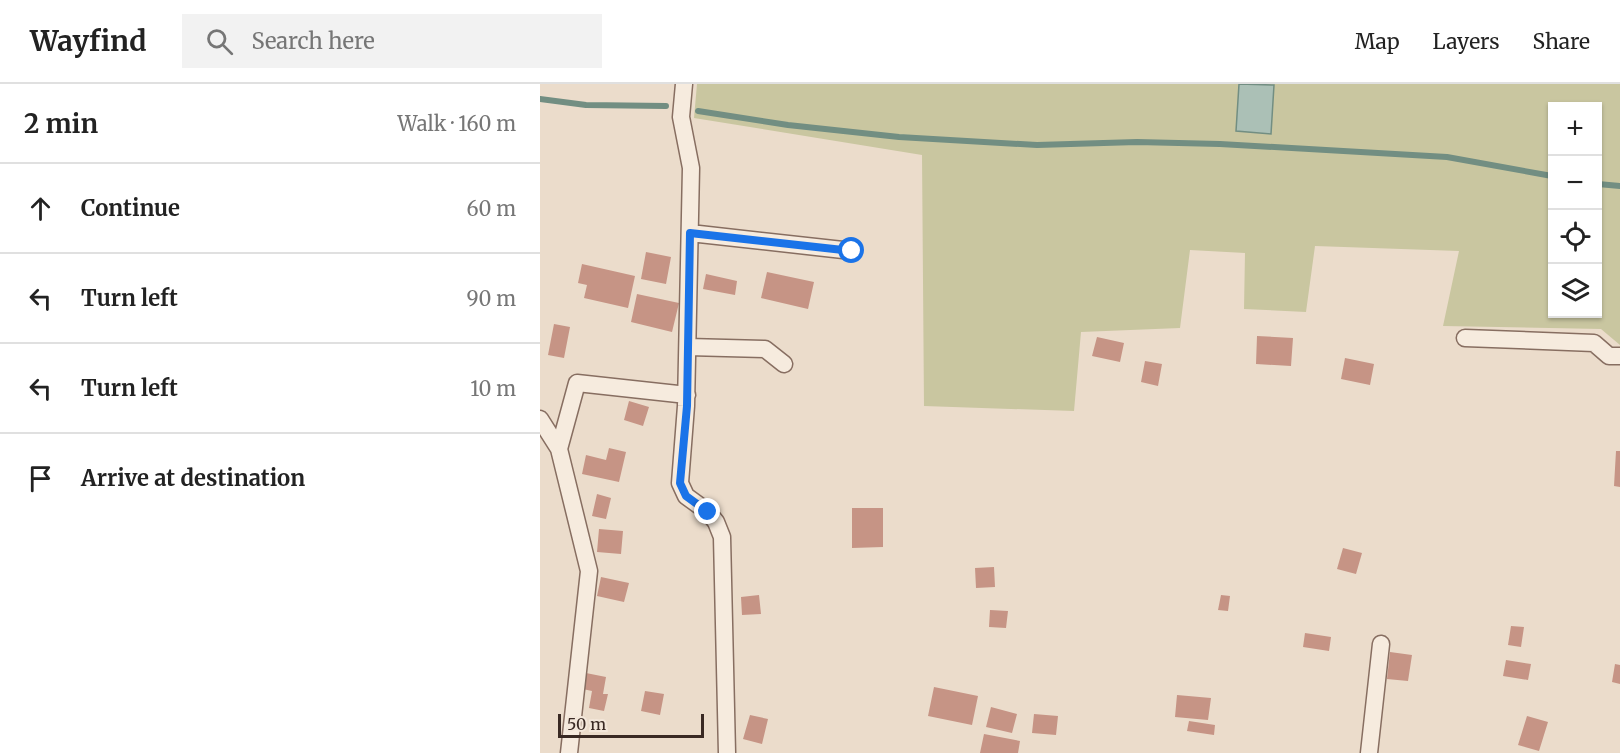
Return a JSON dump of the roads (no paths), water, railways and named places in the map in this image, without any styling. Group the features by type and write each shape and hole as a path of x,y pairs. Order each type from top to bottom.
{"street":[{"path":"684,84 681,117 691,168 687,395 680,483 686,496 708,512 716,522 722,537 726,753"},
{"path":"690,233 852,251"},
{"path":"1465,338 1594,343 1609,356 1620,356"},
{"path":"688,346 765,349 784,364"},
{"path":"559,449 577,383 687,395"},
{"path":"540,419 559,449 589,571 569,753"},
{"path":"1369,753 1381,644"}],"waterway":[{"path":"540,99 586,105 666,106"},
{"path":"698,111 788,125 899,137 1037,145 1137,142 1220,144 1447,157 1548,175"},
{"path":"1602,184 1620,186"}]}
